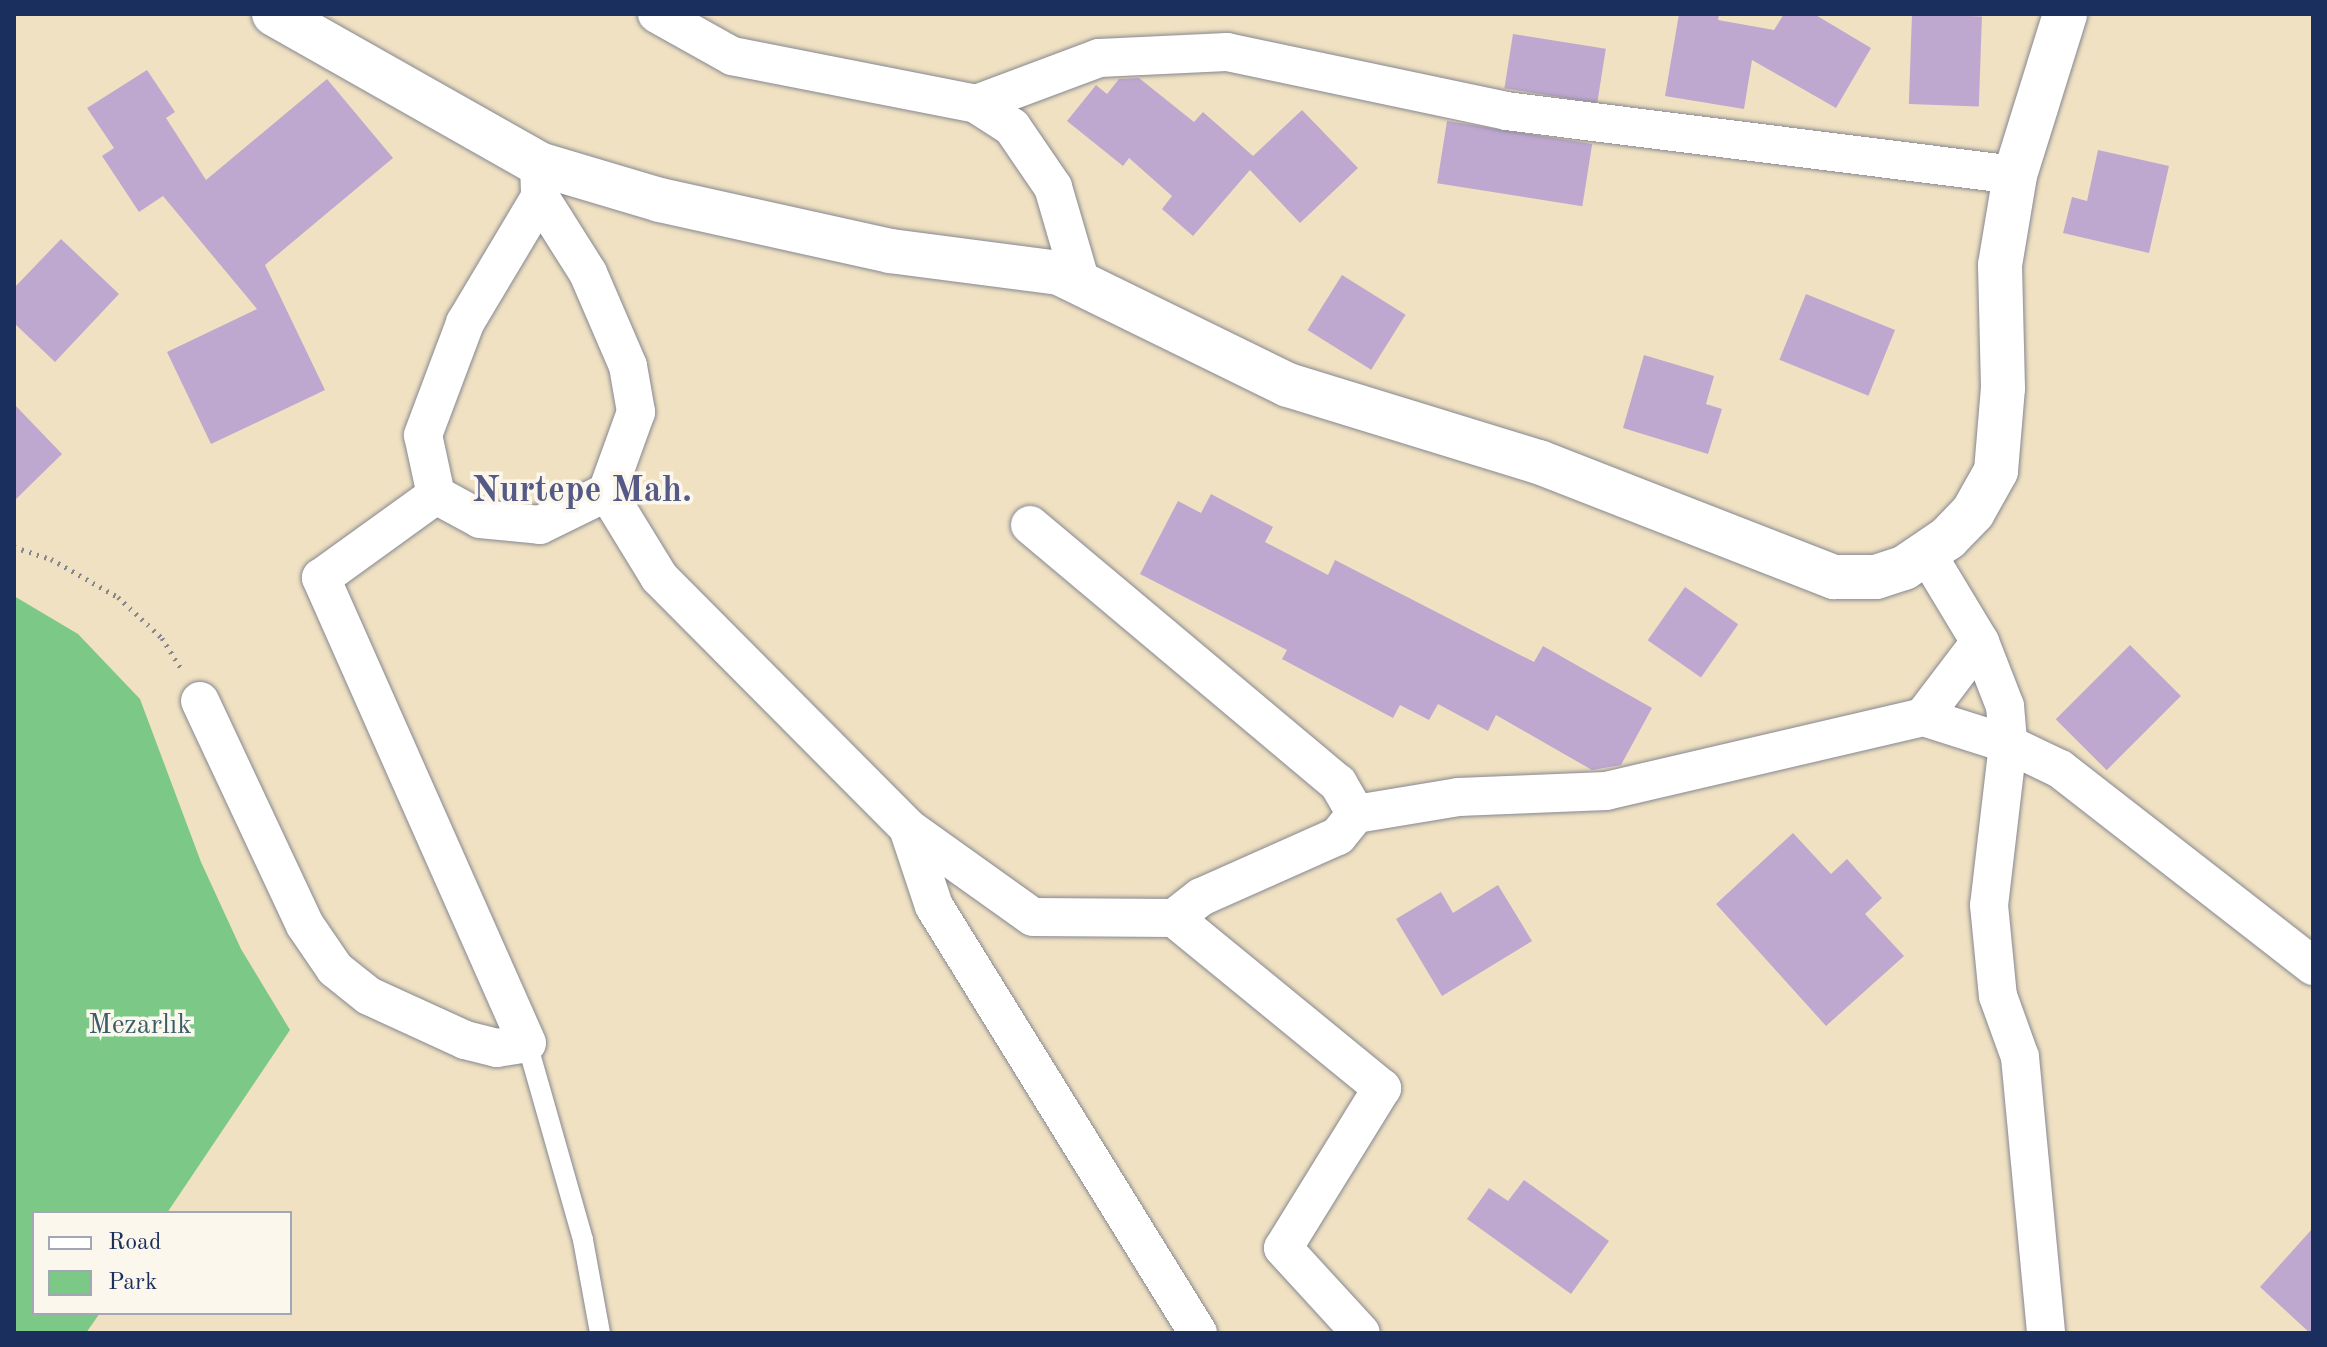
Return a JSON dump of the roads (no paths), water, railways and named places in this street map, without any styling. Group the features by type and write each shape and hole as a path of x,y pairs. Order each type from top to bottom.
{"street":[{"path":"274,14 540,180 722,214 890,251 1059,273 1288,385 1539,462 1834,577 1876,577 1927,554 1973,512 1996,471 2003,388 2000,265 2015,175 2065,14"},
{"path":"657,14 732,56 976,104 1012,127 1053,187 1081,283"},
{"path":"976,104 1099,58 1227,52 1506,111 2015,175"},
{"path":"540,180 588,273 628,366 636,412 607,492 540,525 480,519 436,495 423,435 465,323 540,180"},
{"path":"607,492 659,577 908,828 1033,917 1174,918 1201,897 1338,836 1356,814 1459,797 1606,791 1923,717 2008,744 2060,769 2117,810 2313,966"},
{"path":"200,701 305,925 335,969 369,996 465,1040 497,1048 527,1043 321,578 436,495"},
{"path":"1030,525 1338,783 1356,814"},
{"path":"1927,554 1980,642 2005,706 2008,744 1989,905 1998,996 2020,1057 2046,1333"},
{"path":"1923,717 1980,642"},
{"path":"908,828 934,906 1198,1333"},
{"path":"1174,918 1382,1088 1283,1248 1361,1333"}],"lane":[{"path":"527,1043 583,1240 600,1333"}],"district":[{"name":"Nurtepe Mah.","path":"582,493"}],"park label":[{"name":"Mezarlık","path":"140,1026"}]}
